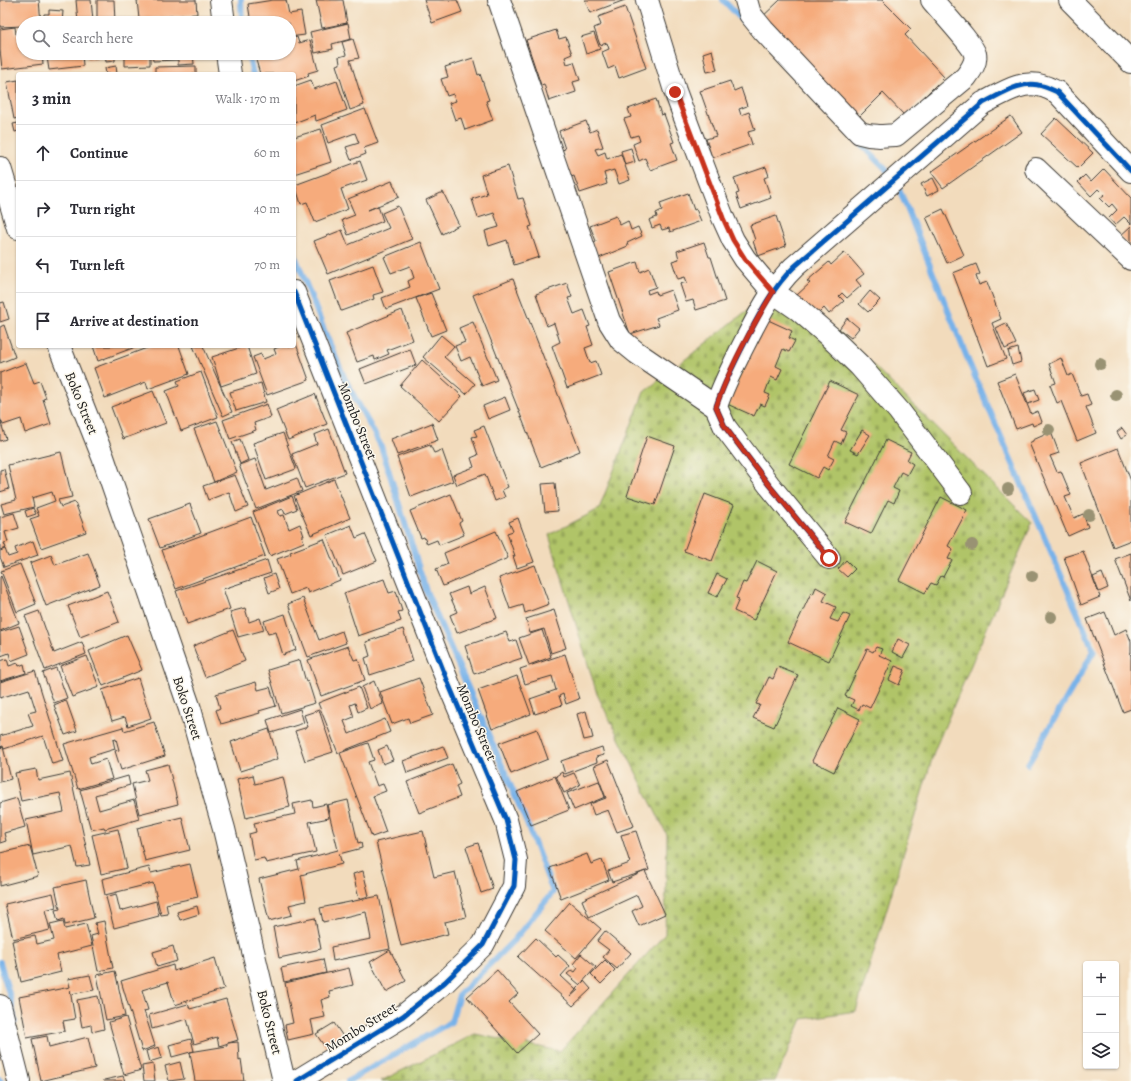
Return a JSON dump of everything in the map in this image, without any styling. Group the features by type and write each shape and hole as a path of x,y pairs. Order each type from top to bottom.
{"street":[{"path":"222,0 223,16"},
{"path":"499,0 609,321 621,340 637,353 716,407 725,427 769,485 829,558"},
{"path":"647,0 675,92 723,218 733,240 745,259 773,292 829,336 859,365 899,411 961,492"},
{"path":"746,0 750,14 762,30 860,133 882,137 896,135 966,77 973,67 975,59 973,48 932,0"},
{"path":"1070,0 1131,62"},
{"path":"228,60 230,72"},
{"path":"716,407 722,386 755,322 782,278 983,104 1006,91 1027,84 1041,85 1057,92 1131,171"},
{"path":"0,168 16,221"},
{"path":"1036,169 1131,259"},
{"name":"Mombo Street","path":"296,297 449,685 506,820 516,860 514,886 482,945 445,982 403,1016 297,1081"},
{"name":"Boko Street","path":"60,348 103,457 190,709 224,829 284,1081"},
{"path":"0,1006 19,1081"}],"green space":[{"path":"778,286 847,339 1032,523 935,749 856,1011 802,1019 775,1081 381,1081 475,1034 560,1051 665,934 667,835 597,694 549,535 599,509 644,392"}],"building":[{"path":"0,0 39,0 40,16 16,16 16,26 0,27"},
{"path":"76,0 91,0 93,16 77,16"},
{"path":"97,0 114,0 115,16 97,16"},
{"path":"137,0 196,0 197,14 174,16 139,16"},
{"path":"273,0 286,0 289,14 301,12 305,35 296,36 296,16 250,16 248,4"},
{"path":"316,0 343,0 347,23 322,28"},
{"path":"424,0 457,0 462,12 432,23"},
{"path":"585,0 625,0 590,13"},
{"path":"780,0 882,0 911,29 905,35 944,77 905,116 883,93 854,122 757,22"},
{"path":"625,7 646,68 619,78 615,66 608,69 602,52 609,49 607,43 600,45 594,28 601,25 598,17"},
{"path":"49,10 63,11 63,16 44,16 44,14 49,14"},
{"path":"348,23 351,39 332,44 333,49 315,53 310,32"},
{"path":"15,27 16,60 43,60 43,64 2,69 0,29"},
{"path":"556,30 559,39 566,37 572,54 565,57 567,64 574,62 580,80 573,82 576,92 549,101 544,84 541,85 526,40"},
{"path":"594,33 600,49 586,54 581,37"},
{"path":"296,37 299,43 310,40 318,70 308,73 309,76 296,80 296,72 259,72 256,60 296,60"},
{"path":"353,39 359,58 350,60 364,105 350,110 336,65 340,64 339,57 346,55 342,42"},
{"path":"712,50 717,70 707,72 703,53"},
{"path":"473,58 478,75 480,74 489,100 486,101 493,120 465,130 461,118 455,120 449,103 456,101 453,94 447,96 441,79 448,77 445,67"},
{"path":"47,60 83,60 83,66 49,70"},
{"path":"106,60 115,60 115,61 106,62"},
{"path":"125,60 150,60 150,65 125,66"},
{"path":"153,60 178,60 153,61"},
{"path":"178,60 194,60 194,64 178,65"},
{"path":"116,66 117,72 106,72 105,68"},
{"path":"196,66 196,72 155,72 155,67"},
{"path":"16,80 16,118 14,119 7,82"},
{"path":"311,80 314,89 337,81 347,110 316,121 315,115 296,122 296,85"},
{"path":"730,81 734,91 741,88 747,106 739,109 741,115 749,112 755,130 748,132 752,144 712,158 706,139 716,136 700,91"},
{"path":"656,99 661,115 664,114 674,142 671,143 677,160 650,170 645,158 639,161 633,144 640,141 638,135 631,137 624,119 631,117 628,109"},
{"path":"365,109 378,143 364,148 366,154 351,160 346,147 359,143 355,133 328,143 322,125"},
{"path":"1011,116 1022,132 943,188 931,172"},
{"path":"1056,118 1093,153 1078,168 1041,134"},
{"path":"586,121 590,132 597,129 603,147 595,149 598,155 605,152 607,159 621,154 630,180 619,184 614,170 604,173 607,184 580,193 574,176 571,177 562,150 565,149 559,131"},
{"path":"16,123 15,132 13,124"},
{"path":"321,129 331,162 296,173 296,136"},
{"path":"631,148 635,162 625,165 621,151"},
{"path":"360,161 367,180 341,189 348,209 315,222 307,202 301,204 296,185"},
{"path":"508,166 518,199 523,198 532,226 529,227 539,257 514,265 507,240 489,246 485,231 499,227 494,213 478,218 472,199 487,194 481,175"},
{"path":"766,167 769,176 764,178 771,198 741,209 736,194 739,193 734,178"},
{"path":"1104,169 1131,198 1131,224 1124,217 1115,225 1109,218 1117,210 1112,204 1109,207 1100,198 1104,195 1098,189 1091,196 1078,182 1085,175 1091,182"},
{"path":"933,178 939,190 927,196 921,184"},
{"path":"392,181 399,197 368,210 378,206 383,221 348,235 342,220 355,215 348,199"},
{"path":"443,192 459,225 442,234 426,200"},
{"path":"688,193 694,210 696,209 701,221 670,232 669,228 662,230 660,225 652,228 649,220 657,217 656,213 662,210 660,203"},
{"path":"398,206 412,239 328,274 314,241 342,230 348,245 389,228 382,213"},
{"path":"943,209 964,255 947,263 926,217"},
{"path":"616,216 620,225 628,221 631,230 638,227 642,236 627,243 628,246 599,258 592,243 596,241 590,226"},
{"path":"776,216 786,246 758,256 750,225"},
{"path":"1131,226 1131,246 1120,236"},
{"path":"421,242 439,289 386,309 382,298 410,287 408,281 414,278 410,266 391,273 384,257"},
{"path":"704,242 709,257 711,257 725,301 696,310 693,300 686,302 680,284 687,282 685,277 678,279 672,261 679,259 677,251"},
{"path":"845,252 864,274 856,280 861,286 847,298 842,293 839,296 844,301 829,314 824,308 815,317 796,296 810,283 807,281 829,262 831,265"},
{"path":"637,262 640,272 649,268 656,287 647,290 648,294 656,291 657,295 671,290 678,310 656,318 659,325 630,334 609,272"},
{"path":"976,264 980,274 976,276 979,285 987,282 1001,319 992,323 1006,359 988,366 953,273"},
{"path":"373,265 383,292 373,295 374,299 341,311 330,281"},
{"path":"513,279 580,451 541,467 473,295"},
{"path":"567,283 572,297 568,298 574,314 584,310 590,326 587,327 593,345 585,348 590,363 596,361 601,375 567,388 552,346 560,342 554,323 547,326 536,294"},
{"path":"870,291 880,300 868,312 859,304"},
{"path":"431,293 446,330 431,336 416,298"},
{"path":"4,302 9,319 0,322 0,303"},
{"path":"402,310 413,340 387,350 389,354 375,360 374,356 357,362 346,333"},
{"path":"847,318 859,328 851,338 839,329"},
{"path":"766,319 792,331 789,338 795,341 789,352 783,349 776,366 782,369 777,380 771,377 765,393 770,395 765,406 760,404 754,416 727,404"},
{"path":"473,322 497,380 482,386 470,357 461,361 455,346 465,342 459,328"},
{"path":"1006,323 1016,344 1005,349 996,328"},
{"path":"4,325 15,357 0,363 0,327"},
{"path":"441,335 454,346 444,357 475,384 466,394 423,357"},
{"path":"296,344 309,380 267,395 253,357 261,354 263,359 276,354 274,349 296,348"},
{"path":"94,348 133,348 98,361"},
{"path":"147,348 180,348 189,374 148,389 146,382 105,398 94,368"},
{"path":"194,348 204,348 232,412 223,416"},
{"path":"239,348 248,348 256,374 221,386 212,357"},
{"path":"1018,348 1021,362 1012,365 1008,351"},
{"path":"410,349 416,365 366,384 360,369"},
{"path":"1061,358 1068,376 1072,374 1081,396 1087,394 1091,405 1086,407 1096,433 1077,441 1061,401 1057,403 1050,385 1056,383 1049,364"},
{"path":"422,360 462,396 439,421 400,386"},
{"path":"26,363 34,383 40,381 46,398 43,399 51,424 25,433 21,419 3,425 0,418 0,373"},
{"path":"201,372 218,417 181,431 166,391 179,386 177,381"},
{"path":"1015,374 1031,414 1038,411 1042,422 1033,426 1032,423 1016,429 997,381"},
{"path":"830,381 859,395 841,430 846,432 841,444 835,441 828,456 834,459 828,470 823,467 817,478 789,464"},
{"path":"261,383 266,402 236,411 230,392"},
{"path":"1035,389 1039,400 1028,404 1024,393"},
{"path":"153,391 166,423 123,439 111,407"},
{"path":"315,394 327,424 288,440 276,410"},
{"path":"505,397 510,410 488,419 483,406"},
{"path":"267,404 271,417 254,423 256,430 230,439 223,420"},
{"path":"0,420 6,439 0,441"},
{"path":"217,421 237,472 214,482 194,429"},
{"path":"432,423 438,440 397,455 391,439"},
{"path":"484,426 508,487 502,490 505,497 495,501 485,474 457,485 453,475 474,467 471,458 478,455 472,437 477,436 474,430"},
{"path":"1122,428 1127,435 1121,439 1117,432"},
{"path":"329,429 345,473 305,488 292,454 317,444 314,435"},
{"path":"862,430 870,435 858,454 850,450"},
{"path":"1051,432 1059,453 1050,456 1057,472 1061,471 1071,495 1065,497 1074,518 1083,514 1088,527 1068,536 1029,443"},
{"path":"283,433 296,469 266,480 253,443"},
{"path":"647,436 675,446 655,505 627,496"},
{"path":"240,439 248,460 240,464 232,442"},
{"path":"886,440 911,452 907,460 913,464 907,475 901,472 893,488 899,491 894,503 888,500 871,534 845,522"},
{"path":"430,445 434,453 442,450 453,481 411,497 397,457"},
{"path":"1118,448 1131,481 1131,540 1113,547 1081,463"},
{"path":"61,452 72,497 58,500 61,507 75,502 86,532 41,548 30,519 39,516 36,508 55,501 52,492 32,498 34,507 4,514 1,504 16,500 8,465"},
{"path":"255,459 266,490 297,478 302,491 256,509 239,465"},
{"path":"4,469 9,489 0,492 0,470"},
{"path":"235,475 248,507 236,512 229,492 208,500 203,486"},
{"path":"334,479 350,518 311,535 294,496"},
{"path":"555,483 558,511 545,512 542,484"},
{"path":"451,494 462,521 459,523 464,535 439,545 437,540 427,544 424,537 421,538 410,511"},
{"path":"705,494 734,505 712,561 684,551"},
{"path":"292,496 297,509 285,514 283,509 278,511 280,516 284,515 289,529 300,524 304,536 302,536 304,542 270,556 253,512"},
{"path":"941,497 967,510 948,546 953,549 948,559 952,560 943,577 941,576 936,585 931,583 925,593 899,580"},
{"path":"190,504 201,533 160,548 149,519"},
{"path":"33,508 36,514 27,517 25,511"},
{"path":"14,513 19,528 5,532 8,542 4,543 6,548 0,550 0,517"},
{"path":"251,517 265,556 176,589 162,550"},
{"path":"518,518 534,562 517,568 513,556 515,556 507,533 513,531 509,522"},
{"path":"351,525 356,538 365,534 377,561 343,575 327,535"},
{"path":"496,531 508,558 443,586 436,569 448,564 444,553"},
{"path":"324,539 340,580 308,593 306,588 290,594 277,559 291,554 290,552"},
{"path":"33,541 38,555 4,567 0,557 0,551 5,549 8,557 17,554 15,548"},
{"path":"1083,551 1100,597 1081,605 1064,557"},
{"path":"88,553 100,585 46,606 30,563 51,555 55,565"},
{"path":"1131,553 1131,601 1115,559"},
{"path":"267,560 271,573 223,589 230,609 187,624 176,591"},
{"path":"846,560 855,569 847,577 838,569"},
{"path":"757,561 777,571 754,620 734,611 739,599 736,598 743,582 746,583"},
{"path":"20,564 36,604 17,612 1,571"},
{"path":"535,565 549,604 525,613 523,605 510,609 499,578"},
{"path":"1102,573 1108,588 1099,592 1093,577"},
{"path":"274,574 279,589 269,593 264,578"},
{"path":"717,574 727,579 717,597 708,593"},
{"path":"1,576 19,623 0,631 0,577"},
{"path":"384,579 389,593 396,591 402,611 398,612 401,621 358,636 344,593"},
{"path":"467,587 469,594 485,587 497,618 457,633 450,615 457,612 449,594"},
{"path":"816,587 827,593 823,601 836,607 830,619 838,622 843,613 850,616 829,661 788,642 811,593 813,594"},
{"path":"107,591 119,622 80,637 68,606"},
{"path":"303,598 319,640 342,631 346,643 308,657 288,604"},
{"path":"245,608 249,622 260,618 264,630 238,637 230,612"},
{"path":"554,610 566,648 551,653 544,629 530,633 526,619"},
{"path":"39,611 54,653 82,642 86,654 45,670 25,616"},
{"path":"1105,612 1114,635 1126,629 1131,641 1131,709 1123,712 1087,619"},
{"path":"285,614 296,650 283,655 276,632 268,634 264,621"},
{"path":"19,626 29,654 11,661 9,653 1,656 0,632"},
{"path":"403,629 413,661 370,675 365,658 370,656 366,642"},
{"path":"233,630 245,661 205,677 193,646"},
{"path":"542,630 551,657 529,665 519,638"},
{"path":"506,632 510,642 516,640 522,658 474,674 465,646"},
{"path":"127,635 142,670 103,686 89,651"},
{"path":"898,639 910,645 903,658 892,652"},
{"path":"348,646 354,660 358,659 365,680 321,696 308,660"},
{"path":"876,647 882,649 879,655 892,661 870,708 862,704 859,710 851,706 854,700 845,696 867,649 873,652"},
{"path":"565,654 579,699 566,704 563,694 559,696 562,705 535,714 530,699 556,690 552,676 525,684 520,669"},
{"path":"87,656 99,687 72,697 60,666"},
{"path":"7,659 9,666 18,663 19,666 24,664 26,673 0,681 0,661"},
{"path":"300,660 306,682 308,681 315,703 281,713 268,670"},
{"path":"895,666 905,670 899,685 889,680"},
{"path":"778,667 798,675 774,727 753,718 760,705 756,704 769,677 773,679"},
{"path":"56,668 67,698 54,703 43,673"},
{"path":"35,671 63,761 52,764 43,736 4,749 3,746 0,747 0,736 33,726 28,713 36,711 29,689 0,698 0,682"},
{"path":"517,676 531,714 492,729 478,690"},
{"path":"138,678 151,718 128,726 125,717 112,721 102,690"},
{"path":"419,678 433,715 410,723 408,718 392,724 380,692"},
{"path":"374,681 383,704 370,709 362,687"},
{"path":"256,682 258,690 270,687 276,706 259,711 260,713 221,724 216,710 220,708 216,694"},
{"path":"359,687 367,708 358,712 355,703 350,705 354,717 344,721 349,734 385,719 390,732 338,753 318,703"},
{"path":"66,700 77,731 65,735 54,705"},
{"path":"838,708 860,719 834,772 812,761"},
{"path":"300,709 304,723 271,733 267,720"},
{"path":"319,710 333,752 305,761 295,731 308,727 304,715"},
{"path":"586,711 593,738 584,740 577,714"},
{"path":"154,722 165,756 121,770 115,751 119,750 116,739 113,740 115,749 89,757 91,764 106,759 112,779 78,789 64,744 123,727 124,731"},
{"path":"269,729 278,759 240,771 231,742"},
{"path":"537,729 548,759 511,774 499,743"},
{"path":"368,743 374,760 368,762 377,786 383,784 386,791 373,796 386,832 372,837 340,753"},
{"path":"387,746 393,760 383,764 378,750"},
{"path":"443,746 448,758 407,773 403,761"},
{"path":"3,747 11,779 0,782 0,748"},
{"path":"602,747 604,755 596,757 597,762 565,774 561,761"},
{"path":"608,760 634,826 617,832 608,810 594,815 590,804 606,798 594,766"},
{"path":"168,764 178,804 139,814 132,784 148,780 145,770"},
{"path":"452,764 460,784 456,786 460,797 419,813 407,782"},
{"path":"36,769 38,780 70,773 90,865 77,867 72,846 33,855 26,820 64,812 60,793 21,801 15,773"},
{"path":"562,772 564,777 574,773 580,785 564,793 556,776"},
{"path":"253,775 255,784 283,777 290,807 246,818 237,779"},
{"path":"128,776 130,785 95,795 99,810 134,800 139,819 105,829 104,827 91,830 80,790"},
{"path":"555,776 569,810 531,825 517,792"},
{"path":"599,781 605,797 574,810 567,793"},
{"path":"17,798 25,827 4,833 6,841 0,843 0,803"},
{"path":"312,800 313,807 326,804 329,818 309,822 316,852 266,863 264,858 254,860 249,834 256,832 254,823 295,814 293,804"},
{"path":"348,800 358,843 361,842 362,848 339,854 342,864 301,875 306,901 289,905 292,915 269,921 259,879 299,869 297,861 338,850 327,805"},
{"path":"182,817 190,850 145,861 137,828"},
{"path":"118,829 127,868 101,874 92,835"},
{"path":"423,831 434,877 455,872 466,917 445,922 448,934 401,946 376,842"},
{"path":"636,831 649,870 612,882 608,871 630,863 621,835"},
{"path":"478,843 493,889 481,893 466,847"},
{"path":"30,846 38,876 0,886 0,853"},
{"path":"587,854 591,864 602,860 609,880 561,899 550,868"},
{"path":"190,864 198,897 166,904 168,914 161,915 153,883 105,895 102,879 149,867 151,873"},
{"path":"363,871 369,896 359,899 353,874"},
{"path":"645,871 665,914 639,926 632,911 642,906 637,895 589,917 582,900"},
{"path":"86,880 94,918 65,925 64,919 58,921 55,910 60,909 55,887"},
{"path":"53,893 56,907 45,910 50,930 13,939 5,904"},
{"path":"116,894 120,911 156,901 159,916 114,928 106,897"},
{"path":"379,896 390,949 333,961 331,947 371,939 366,912 323,922 320,908"},
{"path":"570,902 601,929 576,958 545,931"},
{"path":"197,906 199,914 180,920 177,912"},
{"path":"315,918 321,949 279,958 273,927"},
{"path":"63,921 65,929 86,924 92,946 57,955 61,972 21,982 12,941 35,936 37,944 54,940 50,924"},
{"path":"104,921 113,968 98,971 91,936 98,934 95,923"},
{"path":"605,931 631,953 617,969 603,957 609,950 597,941"},
{"path":"536,938 556,957 558,955 570,966 561,976 576,990 570,997 578,990 576,989 584,981 591,989 573,1006 518,957"},
{"path":"173,946 177,961 157,967 153,952"},
{"path":"390,950 406,981 386,992 370,962"},
{"path":"581,954 596,967 580,985 567,974 572,970 575,972 578,968 573,964"},
{"path":"215,958 224,989 175,1005 168,982 142,990 148,1010 144,1011 155,1046 142,1051 121,981 173,965 174,971"},
{"path":"323,959 326,973 284,982 281,968"},
{"path":"605,960 615,970 601,984 591,974"},
{"path":"349,968 353,985 329,991 330,997 321,1000 325,1017 311,1020 314,1034 288,1040 285,1025 293,1023 285,983"},
{"path":"497,970 518,994 509,1002 538,1034 517,1053 467,997"},
{"path":"115,971 125,1016 106,1020 97,975"},
{"path":"90,975 94,990 71,994 70,990 75,1019 63,1021 65,1031 27,1038 19,997 70,987 68,979"},
{"path":"98,996 104,1029 92,1032 91,1025 82,1027 77,1000"},
{"path":"226,999 238,1040 219,1046 217,1037 194,1044 187,1019 152,1029 149,1015 188,1004 190,1009"},
{"path":"126,1017 141,1070 124,1075 109,1022"},
{"path":"334,1023 344,1038 330,1047 328,1045 325,1047 316,1034"},
{"path":"47,1036 49,1047 88,1037 95,1068 41,1081 32,1039"},
{"path":"191,1039 194,1051 172,1057 169,1045"},
{"path":"238,1042 239,1060 241,1059 244,1081 195,1081 190,1052 227,1046 227,1043"},
{"path":"159,1047 162,1058 149,1062 146,1051"},
{"path":"180,1062 184,1079 169,1081 165,1066"},
{"path":"153,1064 155,1081 144,1081 142,1066"},
{"path":"123,1076 125,1081 104,1081 104,1080"}],"waterway":[{"path":"241,0 242,16"},
{"path":"723,0 744,22"},
{"path":"250,60 253,72"},
{"path":"857,140 885,168 898,186 970,365 1094,651 1028,764"},
{"path":"296,258 345,379 381,446 426,591 526,821 553,892 515,939 459,995 451,1022 348,1081"},
{"path":"0,962 10,997 15,1022"}],"cycle path":[{"path":"829,558 769,485 725,427 716,407 724,385 758,317 785,276 983,103 1019,86 1034,84 1057,92 1131,171"},
{"path":"296,297 449,685 506,820 516,860 514,886 483,945 445,982 403,1016 297,1081"}],"route":[{"path":"675,92 723,218 733,240 745,259 773,292 755,322 722,386 716,407 725,427 769,485 829,558"}]}
